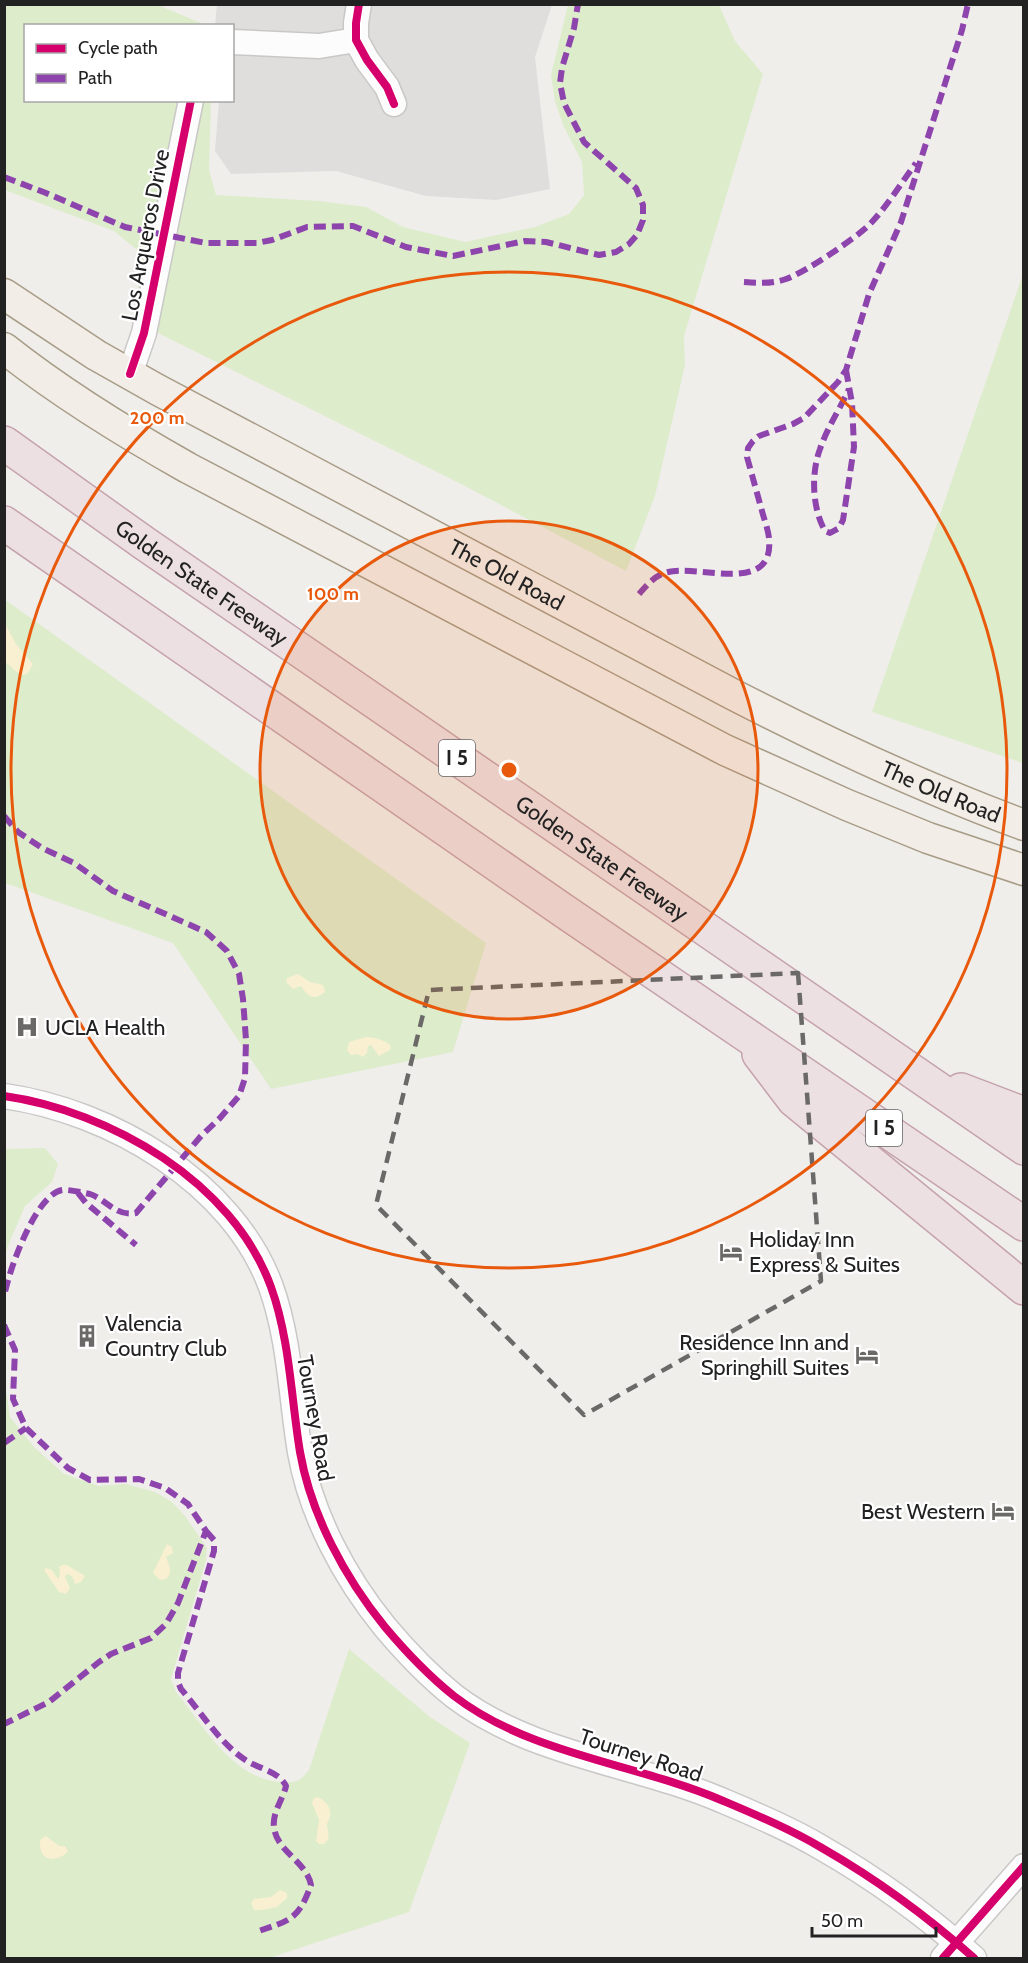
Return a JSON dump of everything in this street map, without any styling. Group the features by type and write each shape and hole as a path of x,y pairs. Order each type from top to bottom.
{"highway":[{"name":"Golden State Freeway","path":"4,443 154,550 1023,1148"},
{"name":"I 5","path":"4,523 564,911 1023,1224"},
{"name":"I 5","path":"744,1033 794,1100 1023,1288"},
{"name":"I 5","path":"911,1071 1023,1114"}],"main road":[{"name":"The Old Road","path":"4,294 96,355 130,374 816,737 923,785 1023,825"},
{"name":"The Old Road","path":"4,348 82,405 179,463 725,750 928,838 1023,870"}],"street":[{"path":"359,4 356,39 387,87 394,104"},
{"path":"234,42 319,46 356,39"},
{"name":"Los Arqueros Drive","path":"130,374 144,333 191,102"},
{"name":"Tourney Road","path":"4,1096 27,1099 77,1113 115,1129 152,1150 197,1184 239,1229 270,1284 278,1312 289,1368 301,1455 321,1520 352,1580 383,1624 415,1662 456,1697 497,1722 545,1743 717,1798 821,1847 891,1893 949,1950 974,1959"},
{"path":"949,1950 1023,1866"}],"highlighted area":[{"path":"798,973 821,1281 584,1415 376,1205 429,990"}],"shaded area":[{"path":"217,4 552,5 535,57 550,189 496,200 426,196 336,171 231,174 215,151 219,102 234,102 234,24 215,24"}],"green space":[{"path":"4,5 158,5 203,24 24,24 24,102 211,102 209,170 216,195 319,201 366,207 403,227 465,242 535,227 569,214 584,195 582,162 564,127 555,102 551,75 568,5 719,5 735,41 763,74 684,336 685,365 655,496 626,571 463,485 134,321 142,254 114,231 5,190"},
{"path":"1023,274 1023,763 872,712"},
{"path":"4,599 486,943 453,1052 271,1089 173,943 5,883"},
{"path":"45,1148 58,1164 52,1182 25,1206 7,1248 5,1260 5,1149"},
{"path":"4,1364 10,1417 34,1447 64,1474 99,1486 126,1484 155,1492 172,1502 185,1516 207,1548 206,1560 171,1679 176,1692 197,1720 234,1761 264,1779 290,1782 302,1778 309,1770 349,1649 430,1717 470,1743 409,1912 269,1958 5,1958"}],"sand":[{"path":"4,622 16,644 33,664 28,673 24,675 5,662"},
{"path":"298,974 310,982 323,985 325,992 314,997 306,993 301,986 293,989 286,982 287,978"},
{"path":"366,1037 386,1042 391,1046 390,1050 379,1056 371,1045 368,1046 367,1053 363,1057 357,1054 351,1055 347,1050 349,1042"},
{"path":"167,1544 172,1547 173,1553 166,1557 170,1574 166,1579 160,1580 153,1573"},
{"path":"67,1565 85,1576 81,1582 75,1584 72,1576 67,1574 65,1577 70,1588 66,1594 59,1592 44,1570 46,1568 52,1570 58,1579 59,1567"},
{"path":"318,1797 330,1810 327,1824 328,1837 324,1844 316,1841 319,1820 312,1803 314,1798"},
{"path":"46,1836 59,1846 65,1846 68,1851 58,1858 46,1858 41,1851 40,1840"},
{"path":"280,1890 287,1893 287,1898 277,1907 254,1910 251,1903 254,1899 271,1897"}],"marked path":[{"path":"4,177 125,227 206,243 257,243 307,227 353,226 406,247 453,256 525,241 546,242 599,255 616,252 629,244 637,235 643,220 643,205 636,188 584,142 564,103 560,83 562,68 574,28 578,4"},
{"path":"639,594 663,573 681,571 732,574 748,572 760,567 768,556 769,538 747,457 748,448 759,436 804,418 838,382 846,370 869,294 901,222 962,30 968,4"},
{"path":"744,282 781,281 805,270 843,245 877,216 916,163"},
{"path":"846,370 852,403 854,447 843,520 839,528 830,533 825,531 817,512 814,490 815,469 823,441 849,389"},
{"path":"4,816 18,832 42,848 74,863 113,891 206,932 227,951 239,974 246,1040 245,1078 239,1096 201,1136 136,1213 123,1213 90,1194 62,1190 52,1195 42,1205 24,1236 4,1297"},
{"path":"78,1193 86,1203 136,1245"},
{"path":"4,1325 15,1350 13,1399 26,1428 68,1468 90,1480 139,1479 165,1488 188,1504 206,1531 178,1603 166,1624 151,1638 111,1654 49,1702 4,1724"},
{"path":"4,1443 26,1428"},
{"path":"206,1531 214,1540 214,1551 178,1673 178,1682 181,1689 226,1744 244,1759 283,1781 286,1786 274,1822 276,1835 280,1843 304,1870 311,1885 297,1913 277,1925 256,1932"}],"cycle path":[{"path":"359,4 356,40 367,60 387,87 394,104"},
{"path":"130,374 144,333 191,102"},
{"path":"4,1096 44,1104 85,1117 125,1135 163,1158 198,1184 228,1215 253,1249 271,1287 286,1348 305,1476 321,1522 343,1567 370,1608 401,1646 454,1696 484,1716 516,1732 549,1745 688,1787 797,1834 882,1886 920,1913 974,1958"},
{"path":"943,1958 1024,1866"}],"place":[{"name":"UCLA Health","path":"27,1027"},
{"name":"Holiday Inn Express & Suites","path":"731,1252"},
{"name":"Valencia Country Club","path":"87,1336"},
{"name":"Residence Inn and Springhill Suites","path":"867,1355"},
{"name":"Best Western","path":"1003,1511"}]}
